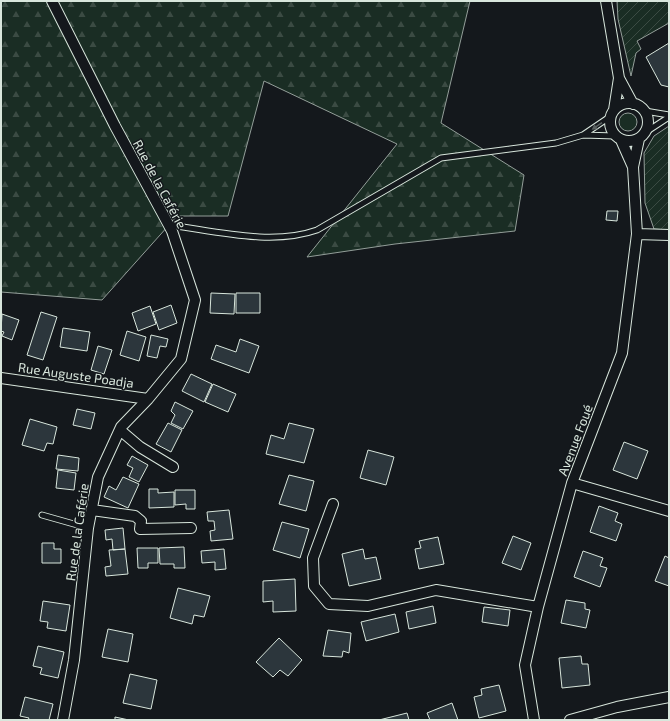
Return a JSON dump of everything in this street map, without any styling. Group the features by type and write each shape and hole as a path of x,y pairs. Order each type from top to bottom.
{"street":[{"name":"Rue de la Caférie","path":"52,1 115,126 169,225 195,300 181,359 120,430 98,477 88,528 74,660 63,720"},
{"path":"606,1 619,78 633,104"},
{"path":"612,113 623,104 633,104 645,111 648,121 646,132 639,139 633,142 618,138 610,127 612,113 619,78"},
{"name":"Avenue Foué","path":"618,138 633,167"},
{"name":"Avenue Foué","path":"534,720 525,664 538,607 572,483 622,353 638,234 633,167 639,139"},
{"path":"638,234 669,235"},
{"name":"Rue Auguste Poadja","path":"1,378 148,399"},
{"path":"120,430 140,447 173,467"},
{"path":"572,483 669,511"},
{"path":"332,504 313,558 314,586 329,604 368,606 436,590 538,607"},
{"path":"92,510 135,516 141,521 140,529 192,528"},
{"path":"570,720 617,707 669,697"}],"lane":[{"path":"645,111 669,116"},
{"path":"169,225 270,238 300,236 317,230 441,158 556,143 583,135 612,113"},
{"path":"646,132 669,116"},
{"path":"583,135 618,138"},
{"path":"42,515 88,528"}],"green space":[{"path":"1,1 470,1 441,123 524,175 515,231 395,244 307,257 397,144 264,81 228,216 177,216 102,300 1,292"},
{"path":"617,1 669,1 669,23 637,41 641,49 636,53 631,76 618,19"},
{"path":"624,113 632,113 637,118 635,129 632,131 624,131 619,126 619,118"},
{"path":"669,126 669,230 654,229 645,203 644,153 654,136"}],"building":[{"path":"669,43 669,87 661,85 646,57"},
{"path":"607,211 618,211 617,221 606,220"},
{"path":"211,293 235,294 234,314 210,313"},
{"path":"236,293 260,293 260,313 236,313"},
{"path":"171,305 177,323 159,330 153,312"},
{"path":"150,306 156,324 138,331 132,313"},
{"path":"41,312 57,317 43,360 27,355"},
{"path":"2,314 19,320 12,340 2,336 4,332 1,331"},
{"path":"63,328 90,332 87,351 60,347"},
{"path":"127,331 146,337 139,361 120,355"},
{"path":"151,335 168,339 166,347 160,346 157,358 147,356"},
{"path":"240,339 259,346 249,373 211,359 216,345 236,352"},
{"path":"98,346 112,350 104,374 91,370"},
{"path":"191,374 212,384 204,402 182,391"},
{"path":"213,384 236,394 228,412 205,402"},
{"path":"175,402 193,411 183,429 171,423 175,415 171,411"},
{"path":"77,409 95,413 91,429 73,425"},
{"path":"30,419 57,427 53,444 47,443 44,451 22,445"},
{"path":"168,423 182,430 171,452 156,444"},
{"path":"289,423 314,429 304,463 266,454 271,435 284,439"},
{"path":"624,442 648,451 637,479 613,470"},
{"path":"368,450 394,457 386,485 360,478"},
{"path":"58,455 79,458 78,471 56,469"},
{"path":"132,456 148,465 139,482 129,477 133,468 127,465"},
{"path":"58,470 76,473 74,490 56,488"},
{"path":"289,475 314,481 306,511 279,504"},
{"path":"123,477 139,484 128,508 104,497 109,486 116,490"},
{"path":"149,489 158,489 158,493 174,492 174,507 149,508"},
{"path":"175,490 195,490 195,509 186,509 186,504 175,505"},
{"path":"599,506 618,513 615,521 622,524 616,541 590,532"},
{"path":"229,510 233,539 211,541 210,531 215,530 214,521 208,521 207,512"},
{"path":"282,522 309,529 300,558 273,550"},
{"path":"123,528 125,549 113,550 112,539 106,540 105,530"},
{"path":"513,536 531,543 521,570 502,563"},
{"path":"438,537 444,564 419,569 415,549 421,548 419,541"},
{"path":"42,543 54,543 54,549 61,549 61,563 42,563"},
{"path":"184,547 185,568 174,568 174,564 160,564 159,548"},
{"path":"137,548 158,548 158,563 148,563 148,568 138,568"},
{"path":"125,549 128,574 106,576 105,567 111,566 109,550"},
{"path":"224,549 226,569 215,570 215,562 202,563 201,551"},
{"path":"363,549 365,559 376,557 381,579 349,586 342,554"},
{"path":"583,551 603,558 600,566 607,568 600,587 574,577"},
{"path":"665,556 669,558 669,586 655,581"},
{"path":"295,579 296,611 273,612 273,601 263,602 263,581"},
{"path":"178,588 210,596 204,617 194,615 192,624 170,618"},
{"path":"566,600 585,603 585,609 590,610 586,628 561,623"},
{"path":"43,601 70,605 66,631 47,628 48,622 40,621"},
{"path":"433,606 436,623 409,629 406,612"},
{"path":"484,607 510,610 508,626 482,622"},
{"path":"395,614 399,632 366,641 361,622"},
{"path":"108,629 133,634 128,662 102,657"},
{"path":"328,630 351,633 349,653 343,651 342,657 323,656"},
{"path":"279,638 302,660 288,676 280,670 273,677 256,662"},
{"path":"38,646 64,652 58,678 40,674 42,668 33,666"},
{"path":"581,656 582,664 588,664 590,685 562,688 559,658"},
{"path":"130,674 157,680 151,709 123,703"},
{"path":"499,685 506,711 479,718 474,697 482,695 481,689"},
{"path":"25,697 53,704 49,720 28,720 29,718 20,716"},
{"path":"452,703 458,720 430,720 427,713"},
{"path":"407,713 409,720 379,720"},
{"path":"115,717 129,720 115,720"}]}
